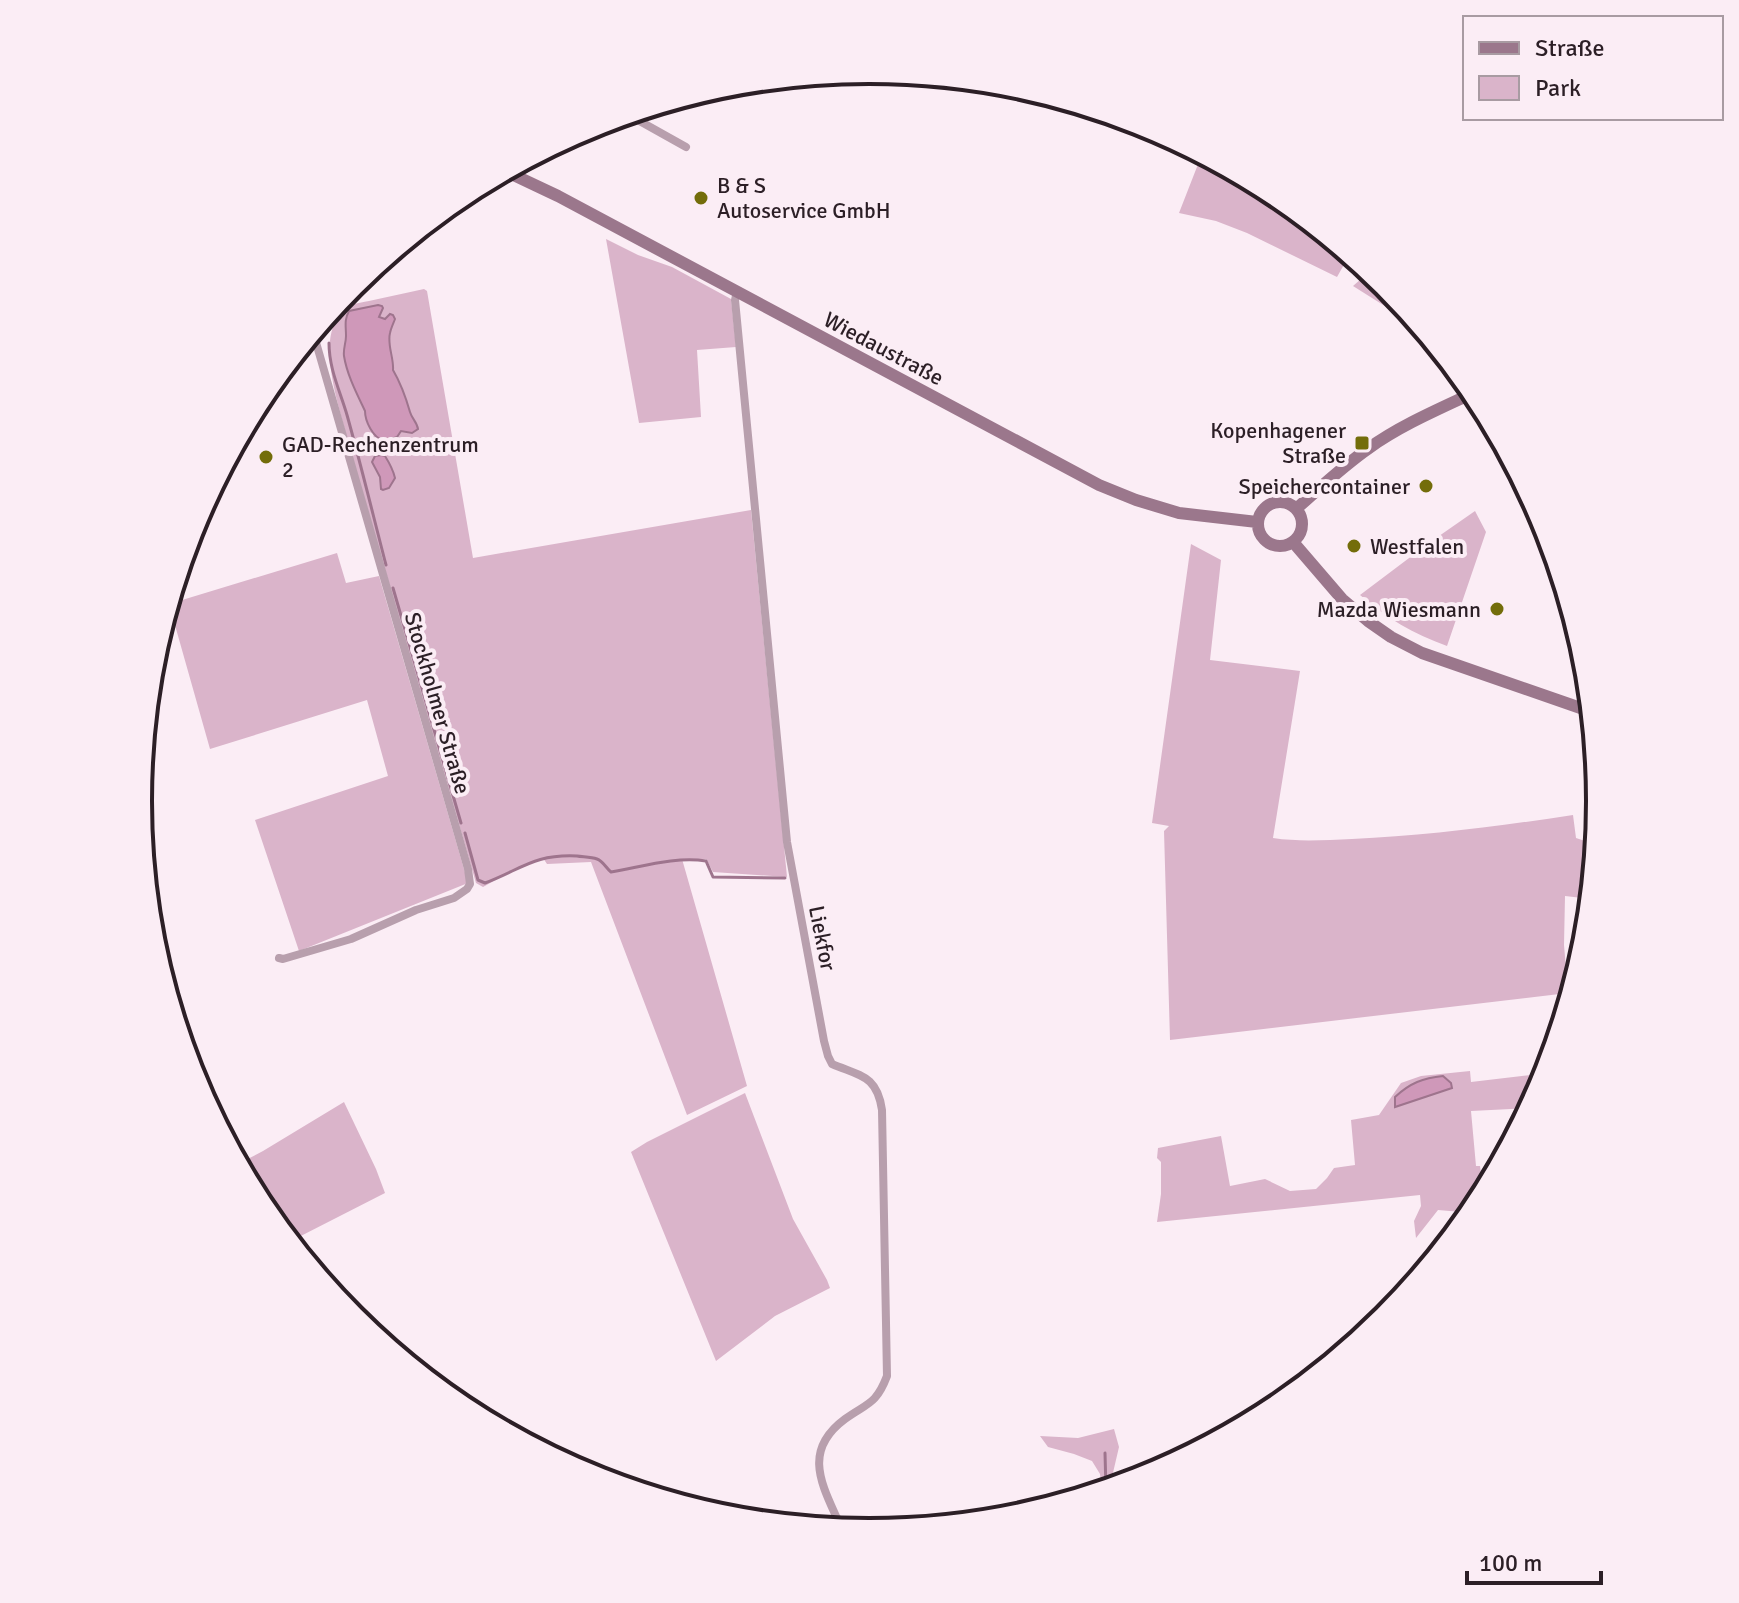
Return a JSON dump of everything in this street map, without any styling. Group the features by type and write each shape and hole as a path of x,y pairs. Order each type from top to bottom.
{"main road":[{"name":"Wiedaustraße","path":"517,177 1099,485 1179,513 1257,522"},
{"path":"1296,509 1371,446 1462,398"},
{"path":"1285,502 1296,509 1300,515 1301,529 1293,542 1282,546 1269,543 1259,533 1257,522 1261,512 1272,503 1285,502"},
{"path":"1293,542 1342,599 1391,637 1422,653 1581,708"}],"street":[{"path":"640,122 686,147"},
{"name":"Liekfor","path":"737,291 735,300 743,388 787,842 793,877 828,1056 832,1064 869,1079 876,1086 882,1110 887,1376 872,1402 831,1431 819,1449 818,1470 837,1518"},
{"name":"Stockholmer Straße","path":"279,958 373,931 416,910 454,898 470,884 317,345"}],"green space":[{"path":"1198,164 1268,205 1345,264 1337,277 1247,233 1216,221 1179,213"},
{"path":"606,239 672,267 731,299 736,347 697,350 701,417 639,423"},
{"path":"1361,279 1393,312 1353,286"},
{"path":"424,289 427,291 473,558 751,510 787,877 713,872 706,859 682,859 747,1086 687,1115 591,862 547,864 543,858 483,887 476,883 334,387 330,348 332,330 352,305"},
{"path":"1475,511 1486,532 1447,646 1401,625 1360,595 1429,543"},
{"path":"1191,544 1221,560 1210,660 1300,671 1273,838 1312,840 1407,836 1573,815 1576,838 1585,841 1585,848 1581,898 1565,896 1566,972 1561,994 1170,1040 1164,831 1169,826 1152,823"},
{"path":"337,553 346,583 379,576 468,883 299,951 255,820 388,776 367,700 210,749 174,623 181,600"},
{"path":"1470,1071 1471,1082 1532,1075 1518,1109 1471,1111 1476,1166 1480,1166 1482,1174 1458,1212 1438,1210 1416,1238 1414,1221 1421,1206 1420,1195 1157,1222 1161,1194 1158,1148 1221,1136 1230,1186 1265,1179 1290,1191 1316,1189 1334,1168 1355,1165 1351,1120 1379,1115 1401,1083 1421,1076"},
{"path":"745,1093 793,1219 830,1288 775,1316 716,1361 631,1152"},
{"path":"344,1102 385,1193 299,1237 247,1159"},
{"path":"1114,1429 1119,1447 1112,1476 1101,1481 1092,1461 1048,1447 1040,1436 1078,1438"}],"shaded area":[{"path":"378,305 383,308 379,317 385,319 390,314 395,319 389,338 393,370 418,429 412,433 401,431 397,437 385,440 379,439 368,424 347,370 344,353 349,311"},
{"path":"381,455 387,459 395,478 389,488 383,490 372,462 375,456"},
{"path":"1443,1076 1452,1088 1395,1107 1395,1097 1406,1088"}],"waterway":[{"path":"329,343 333,371 386,565"},
{"path":"393,588 461,823"},
{"path":"465,833 478,880 485,883 539,860 562,856 597,859 611,872 671,861 695,860 706,861 713,877 785,878"},
{"path":"1105,1453 1106,1479"}],"place":[{"name":"B & S Autoservice GmbH","path":"701,198"},
{"name":"Kopenhagener Straße","path":"1362,443"},
{"name":"GAD-Rechenzentrum 2","path":"266,457"},
{"name":"Speichercontainer","path":"1426,486"},
{"name":"Westfalen","path":"1354,546"},
{"name":"Mazda Wiesmann","path":"1497,609"}]}
